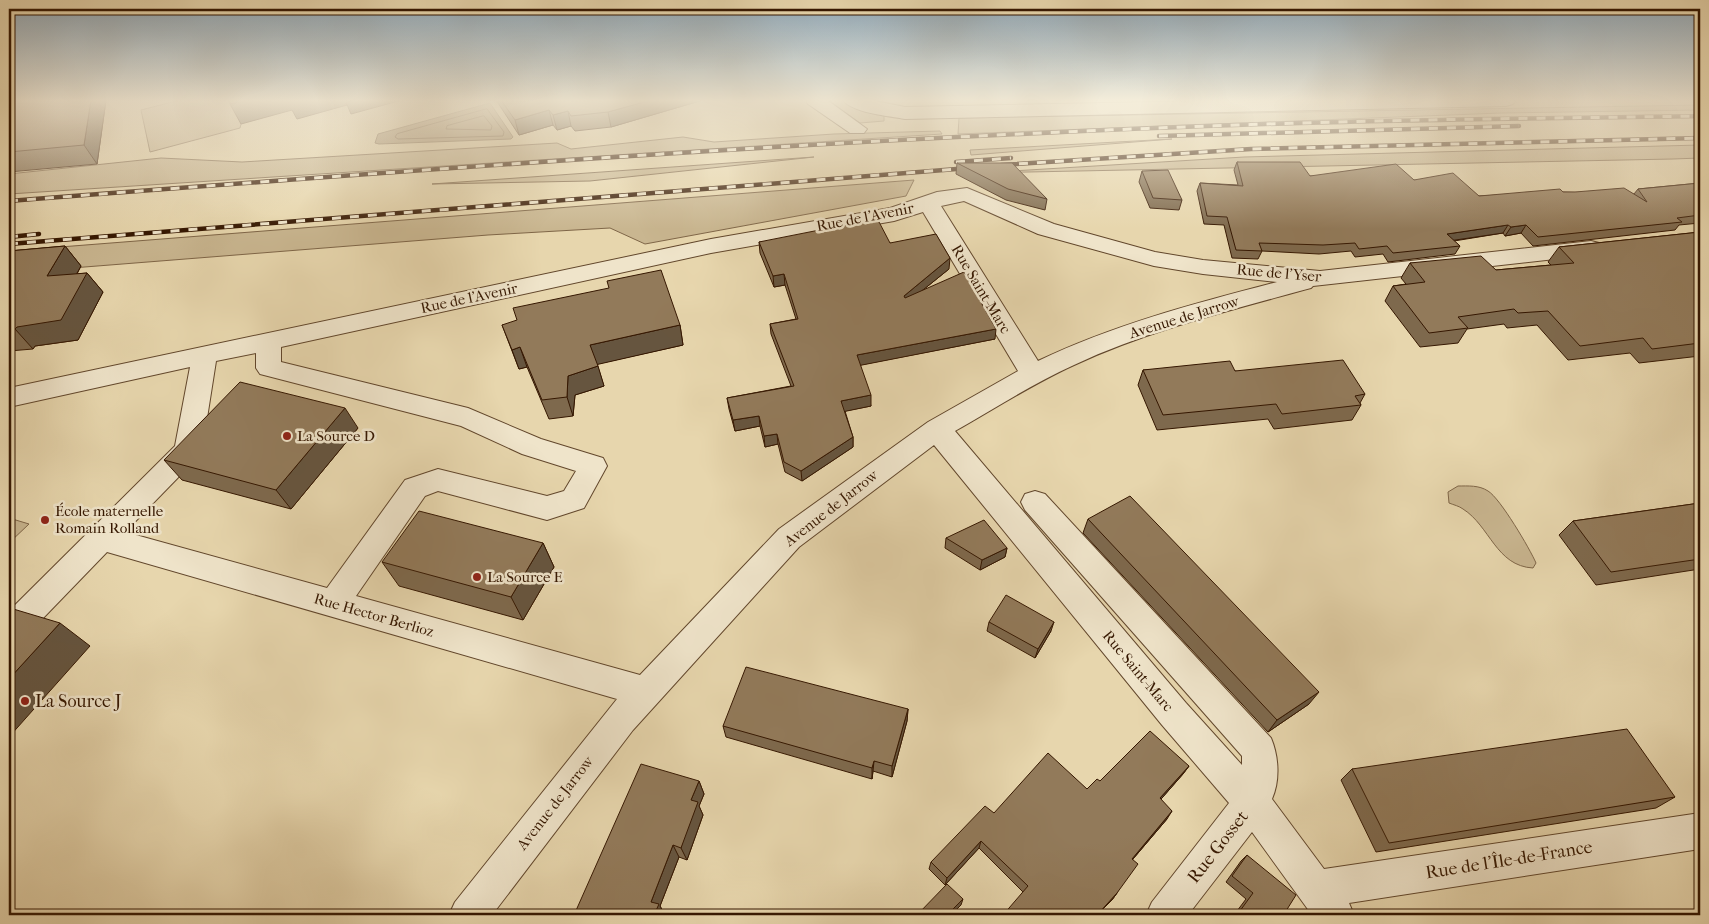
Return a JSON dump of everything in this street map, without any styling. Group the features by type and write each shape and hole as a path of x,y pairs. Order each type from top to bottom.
{"street":[{"name":"Rue de l'Yser","path":"929,204 945,197 967,194 1046,229 1154,259 1203,267 1320,278 1613,246"},
{"name":"Rue de l'Avenir","path":"9,397 711,246 894,214 929,204"},
{"name":"Rue Saint-Marc","path":"929,204 1033,374"},
{"name":"Avenue de Jarrow","path":"468,915 621,719 789,538 878,471 937,429 1033,374 1066,358 1125,335 1223,304 1320,278"},
{"path":"268,342 269,368 468,418 532,447 593,466 574,500 547,508 438,480 415,488 334,604"},
{"path":"9,632 188,450 205,355"},
{"name":"Rue Saint-Marc","path":"937,429 1174,714 1252,802 1326,902"},
{"name":"Rue Gosset","path":"1035,502 1259,750 1260,786 1252,802 1165,915"},
{"name":"Rue Hector Berlioz","path":"102,538 646,692"},
{"name":"Rue de l'Île-de-France","path":"1326,902 1700,831"}],"shaded area":[{"path":"148,143 183,143 150,152"},
{"path":"555,143 571,149 626,143 800,143 9,194 9,174 161,158 242,162"},
{"path":"1096,143 1120,143 971,155 970,150"},
{"path":"1700,145 1700,158 979,173 1244,157"},
{"path":"814,157 590,181 432,184"},
{"path":"914,180 906,196 645,244 610,228 488,235 9,273 9,251"},
{"path":"1458,486 1481,488 1488,491 1500,503 1528,547 1536,563 1533,568 1520,566 1510,560 1494,544 1472,516 1461,508 1449,503 1448,492"},
{"path":"9,518 29,524 9,543"}],"building":[{"path":"9,143 84,143 84,145 9,152"},
{"path":"1237,162 1300,162 1310,176 1396,164 1414,180 1453,173 1479,196 1560,189 1563,192 1575,192 1624,188 1647,202 1638,189 1700,183 1700,215 1677,218 1682,222 1538,237 1526,225 1511,227 1508,225 1447,234 1460,246 1393,253 1387,246 1359,249 1355,243 1323,245 1259,243 1262,251 1236,250 1227,217 1207,216 1200,183 1243,186"},
{"path":"957,163 1012,163 1047,199 1008,189"},
{"path":"1168,170 1182,200 1153,198 1142,171"},
{"path":"878,220 890,243 936,234 950,258 904,296 905,298 964,272 996,329 857,355 871,395 841,401 853,437 801,471 784,462 777,434 764,436 759,416 733,420 727,398 794,386 770,324 798,319 784,274 773,276 759,242"},
{"path":"1700,232 1700,343 1652,349 1643,338 1580,346 1548,311 1518,313 1514,309 1458,317 1468,328 1429,333 1393,286 1425,282 1410,263 1481,256 1496,270 1574,263 1559,247"},
{"path":"65,246 47,276 87,273 61,320 9,330 9,251"},
{"path":"661,270 680,325 590,345 598,366 568,376 567,397 542,400 520,347 512,350 502,325 517,320 513,308 609,288 607,281"},
{"path":"1343,360 1365,394 1355,396 1361,405 1282,414 1276,404 1163,415 1143,370 1230,361 1235,371"},
{"path":"240,382 345,408 276,490 164,460"},
{"path":"1130,496 1319,692 1277,720 1088,519"},
{"path":"1700,503 1700,559 1611,572 1573,521"},
{"path":"419,511 543,543 511,597 382,562"},
{"path":"984,520 1007,548 982,560 946,538"},
{"path":"1006,595 1054,622 1038,649 989,622"},
{"path":"9,609 60,623 9,679"},
{"path":"746,667 908,709 892,766 874,761 872,768 723,726"},
{"path":"1627,729 1675,797 1389,843 1352,769"},
{"path":"1150,731 1189,766 1160,798 1172,811 1132,859 1138,864 1117,893 1097,915 1003,915 1028,886 981,841 947,878 931,862 985,806 994,813 1048,753 1087,789 1097,779 1100,781"},
{"path":"641,764 699,781 691,800 698,802 681,848 673,845 651,902 659,904 654,915 574,915"},
{"path":"1247,855 1296,895 1286,911 1291,915 1237,915 1253,893 1232,876"},
{"path":"947,884 963,899 947,915 917,915"}],"railway":[{"path":"9,201 493,165 849,143"},
{"path":"1001,165 1251,149 1491,143"},
{"path":"956,162 1011,158"},
{"path":"9,244 969,168"},
{"path":"9,237 39,234"}],"place":[{"name":"La Source D","path":"287,436"},
{"name":"École maternelle Romain Rolland","path":"45,520"},
{"name":"La Source E","path":"477,577"},
{"name":"La Source J","path":"25,701"}]}
